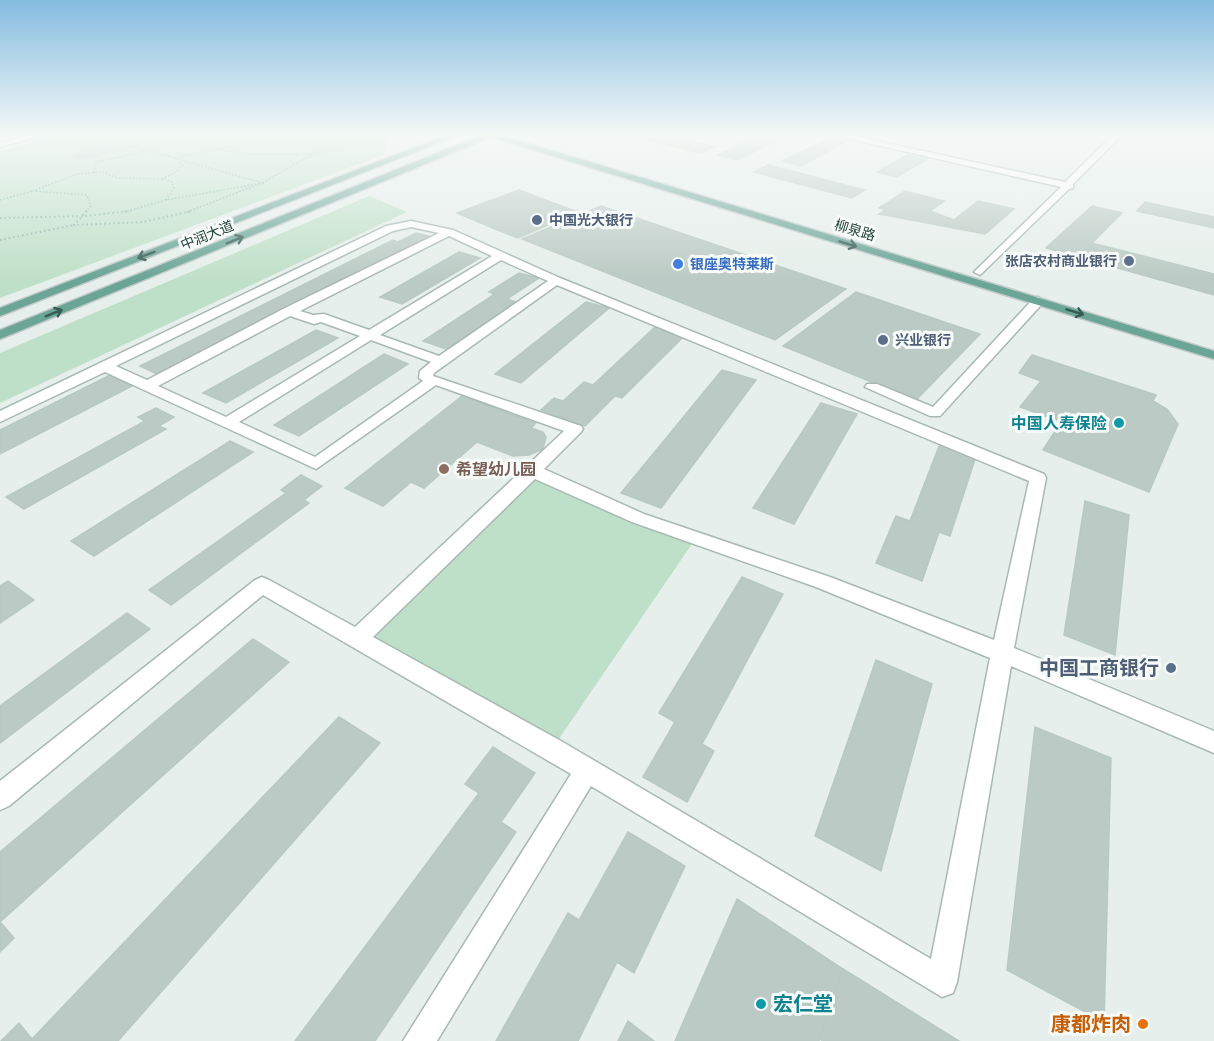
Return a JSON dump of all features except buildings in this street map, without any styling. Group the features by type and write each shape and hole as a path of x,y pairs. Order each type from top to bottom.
{"main road":[{"name":"中润大道","path":"0,312 332,183"},
{"name":"中润大道","path":"0,335 374,183"},
{"name":"柳泉路","path":"648,183 1214,355"},
{"name":"柳泉路","path":"678,183 1091,305"}],"street":[{"path":"1054,183 1070,186"},
{"path":"980,272 1073,183"},
{"path":"0,417 390,228 411,224 449,232 556,279 1038,478 1002,653 942,982 587,770 262,585 0,797"},
{"path":"147,386 289,311 449,232"},
{"path":"227,423 501,255"},
{"path":"356,640 575,429 426,378 427,371 556,279"},
{"path":"872,387 935,412 1038,301"},
{"path":"289,311 314,320 320,317 441,361"},
{"path":"104,366 316,464 434,380"},
{"path":"532,471 638,518 823,582 1002,653 1214,742"},
{"path":"419,1041 587,770"}],"path":[{"path":"0,200 53,183"},
{"path":"166,200 174,188 172,183"},
{"path":"0,218 83,215 142,209 166,200 265,183"},
{"path":"0,240 29,232 74,225 153,221 265,183"},
{"path":"33,191 87,195 91,206 74,225"}],"green space":[{"path":"0,183 309,183 0,298"},
{"path":"369,196 407,212 0,403 0,353"},
{"path":"533,471 696,538 552,749 356,640"}],"place":[{"name":"中国光大银行","path":"537,220"},
{"name":"张店农村商业银行","path":"1129,261"},
{"name":"银座奥特莱斯","path":"678,264"},
{"name":"兴业银行","path":"883,340"},
{"name":"中国人寿保险","path":"1119,423"},
{"name":"希望幼儿园","path":"444,469"},
{"name":"中国工商银行","path":"1171,668"},
{"name":"宏仁堂","path":"761,1004"},
{"name":"康都炸肉","path":"1143,1024"}]}
